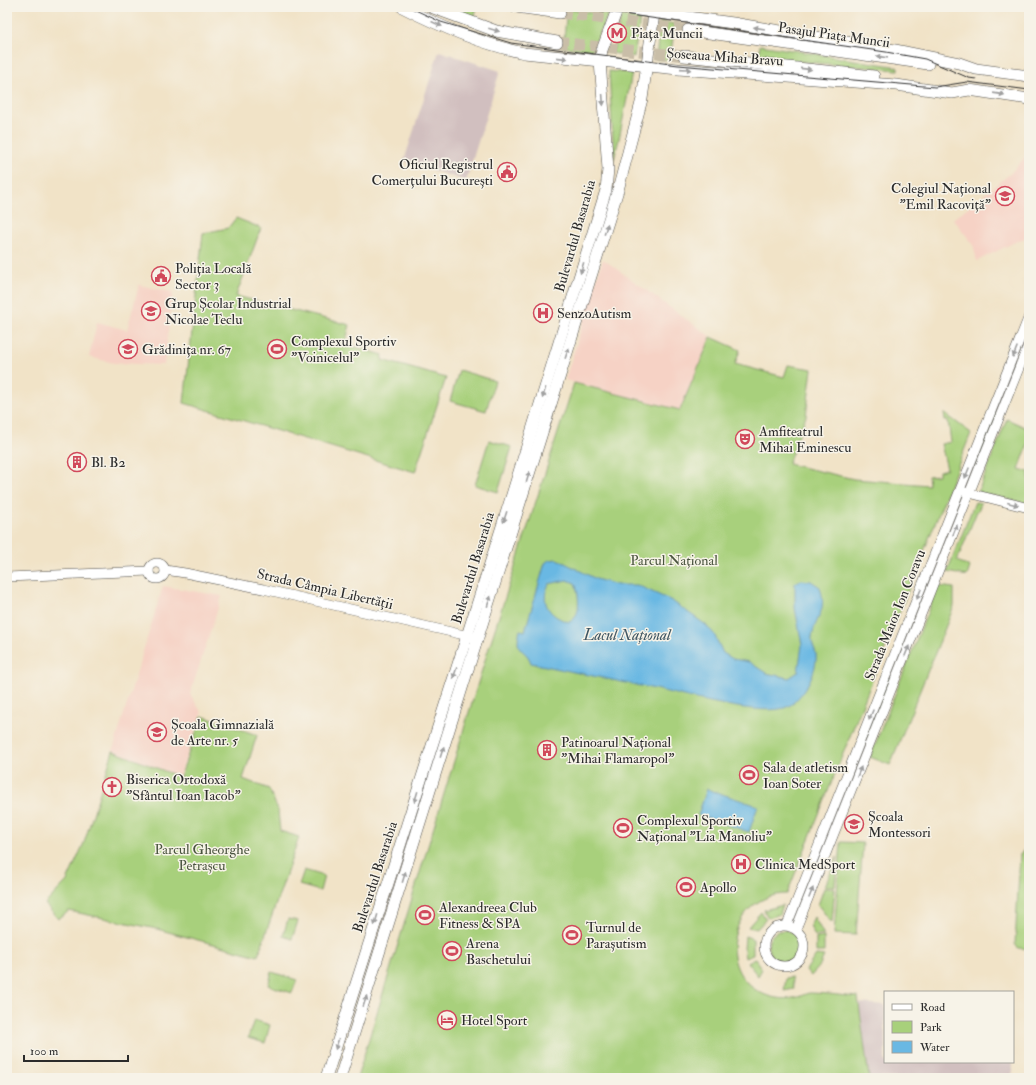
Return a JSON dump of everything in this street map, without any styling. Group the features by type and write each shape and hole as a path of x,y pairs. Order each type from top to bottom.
{"main road":[{"name":"Șoseaua Mihai Bravu","path":"402,7 439,25 504,49 544,56 896,86 952,93 970,90 1029,99"},
{"path":"431,7 496,31 557,42"},
{"path":"516,7 560,13"},
{"name":"Șoseaua Mihai Bravu","path":"617,7 652,9 895,50 960,63 976,69 1029,76"},
{"name":"Bulevardul Basarabia","path":"340,1078 606,190 608,169 600,61 602,50 617,7"},
{"path":"677,7 690,16"},
{"path":"647,65 652,9"},
{"name":"Pasajul Piața Muncii","path":"688,30 976,69"},
{"path":"684,56 903,79 970,90"},
{"name":"Bulevardul Basarabia","path":"326,1078 473,637 618,190 642,99 647,65"}],"street":[{"name":"Strada Maior Ion Coravu","path":"792,927 823,834 1029,316"},
{"name":"Strada Maior Ion Coravu","path":"792,927 833,837 1029,343"},
{"path":"960,490 1029,508"},
{"name":"Strada Câmpia Libertății","path":"7,577 149,571 151,566 158,562 164,566 166,570 270,590 473,637"},
{"path":"926,576 935,579"},
{"path":"888,671 897,674"},
{"path":"843,785 852,789"},
{"path":"823,834 833,837"},
{"path":"781,925 792,927 800,932 804,942 801,957 789,966 777,965 767,957 764,944 771,930 781,925"}],"shaded area":[{"path":"439,51 500,71 466,181 404,161"},
{"name":"Colegiul Național \"Emil Racoviță\"","path":"1029,153 1029,237 1019,240 977,261 973,244 953,219 1010,174"},
{"path":"603,259 711,337 680,410 565,380"},
{"path":"139,285 173,292 164,365 114,363 89,357 97,322 127,330"},
{"path":"163,586 222,596 190,694 202,713 179,776 113,750"},
{"path":"859,1003 884,1005 884,1063 1013,1063 1012,1078 869,1078"}],"green space":[{"path":"447,7 477,7 474,19"},
{"path":"567,9 608,15 592,50 563,47"},
{"path":"621,16 640,19 634,57 612,53"},
{"path":"660,22 675,24 670,60 656,59"},
{"path":"760,45 898,67 898,70 759,58"},
{"path":"609,71 632,73 614,159"},
{"name":"Complexul Sportiv \"Voinicelul\"","path":"236,218 261,228 236,296 350,325 345,344 383,355 382,360 446,378 415,472 184,403 203,233 228,228"},
{"name":"Parcul Național","path":"711,337 740,350 735,364 784,377 788,365 812,369 806,416 788,464 854,479 929,485 928,476 939,475 939,471 947,469 941,444 951,442 948,420 945,420 944,413 971,433 787,894 768,897 752,906 741,919 735,935 733,952 737,968 747,983 763,994 785,999 798,997 807,993 858,997 869,1078 357,1078 485,660 574,383 680,410"},
{"path":"459,370 495,381 486,411 450,401"},
{"path":"1009,375 1013,377 969,486 967,486"},
{"path":"1007,419 1029,429 1029,442 1019,469 1029,472 1029,504 978,492"},
{"path":"489,440 512,447 498,492 475,485"},
{"path":"975,502 981,503 957,561 970,567 967,576 947,572"},
{"path":"938,586 954,588 954,606 890,765 870,757"},
{"path":"889,676 893,677 848,782"},
{"name":"Parcul Gheorghe Petrașcu","path":"202,716 257,735 243,779 269,789 278,810 280,831 299,837 258,956 157,929 69,911 58,919 45,904 67,881 84,843 113,751 180,777"},
{"path":"841,842 863,843 856,935 834,934"},
{"path":"1023,851 1029,851 1029,949 1018,948 1015,944 1020,854"},
{"path":"837,857 835,886 825,886"},
{"path":"304,870 324,876 320,891 299,885"},
{"path":"824,888 835,888 832,923 818,905"},
{"path":"783,905 780,914 768,918 764,910"},
{"path":"761,912 766,919 757,929 748,927"},
{"path":"814,917 824,935 815,936 810,926"},
{"path":"288,919 298,921 292,939 283,936"},
{"path":"781,930 787,930 797,937 800,946 799,952 793,959 787,962 781,962 771,955 768,949 768,943 775,933"},
{"path":"745,936 753,939 753,955 745,958 744,950"},
{"path":"824,937 824,952 816,952 816,938"},
{"path":"816,955 824,956 819,967 811,976 806,970"},
{"path":"755,959 762,969 758,976 747,962"},
{"path":"272,972 297,980 292,993 268,985"},
{"path":"792,977 794,989 784,991 786,978"},
{"path":"254,1020 270,1025 265,1043 248,1038"}],"water":[{"name":"Lacul Național","path":"557,559 596,579 617,585 637,585 672,601 706,625 714,634 723,653 733,659 749,662 766,673 789,678 798,672 802,645 795,608 795,583 801,580 811,581 820,587 823,603 812,637 816,661 812,676 804,690 789,706 778,709 762,710 724,705 531,663 526,654 519,647 518,638 520,630 525,631 545,563 549,560","holes":["567,580 575,583 578,593 578,611 573,620 569,622 556,617 552,613 548,608 545,597 549,584"]},
{"path":"707,789 758,806 749,832 698,815"}],"tunnel":[{"path":"560,13 688,30"},
{"path":"557,42 684,56"}],"tram line":[{"path":"409,7 441,22 511,43 678,65 935,87 967,82 1029,90"},
{"path":"575,7 925,59 969,78 976,79"}],"place":[{"name":"Piața Muncii","path":"617,33"},
{"name":"Oficiul Registrul Comerțului București","path":"507,172"},
{"name":"Colegiul Național \"Emil Racoviță\"","path":"1005,196"},
{"name":"Poliția Locală Sector 3","path":"161,276"},
{"name":"Grup Școlar Industrial Nicolae Teclu","path":"151,311"},
{"name":"SenzoAutism","path":"543,313"},
{"name":"Grădinița nr. 67","path":"128,349"},
{"name":"Complexul Sportiv \"Voinicelul\"","path":"277,349"},
{"name":"Amfiteatrul Mihai Eminescu","path":"745,439"},
{"name":"Bl. B2","path":"77,462"},
{"name":"Școala Gimnazială de Arte nr. 5","path":"157,732"},
{"name":"Patinoarul Național \"Mihai Flamaropol\"","path":"547,750"},
{"name":"Sala de atletism Ioan Soter","path":"749,775"},
{"name":"Biserica Ortodoxă \"Sfântul Ioan Iacob\"","path":"112,787"},
{"name":"Școala Montessori","path":"854,824"},
{"name":"Complexul Sportiv Național \"Lia Manoliu\"","path":"623,828"},
{"name":"Clinica MedSport","path":"741,864"},
{"name":"Apollo","path":"686,887"},
{"name":"Alexandreea Club Fitness & SPA","path":"425,915"},
{"name":"Turnul de Parașutism","path":"572,935"},
{"name":"Arena Baschetului","path":"452,951"},
{"name":"Hotel Sport","path":"447,1020"}]}
